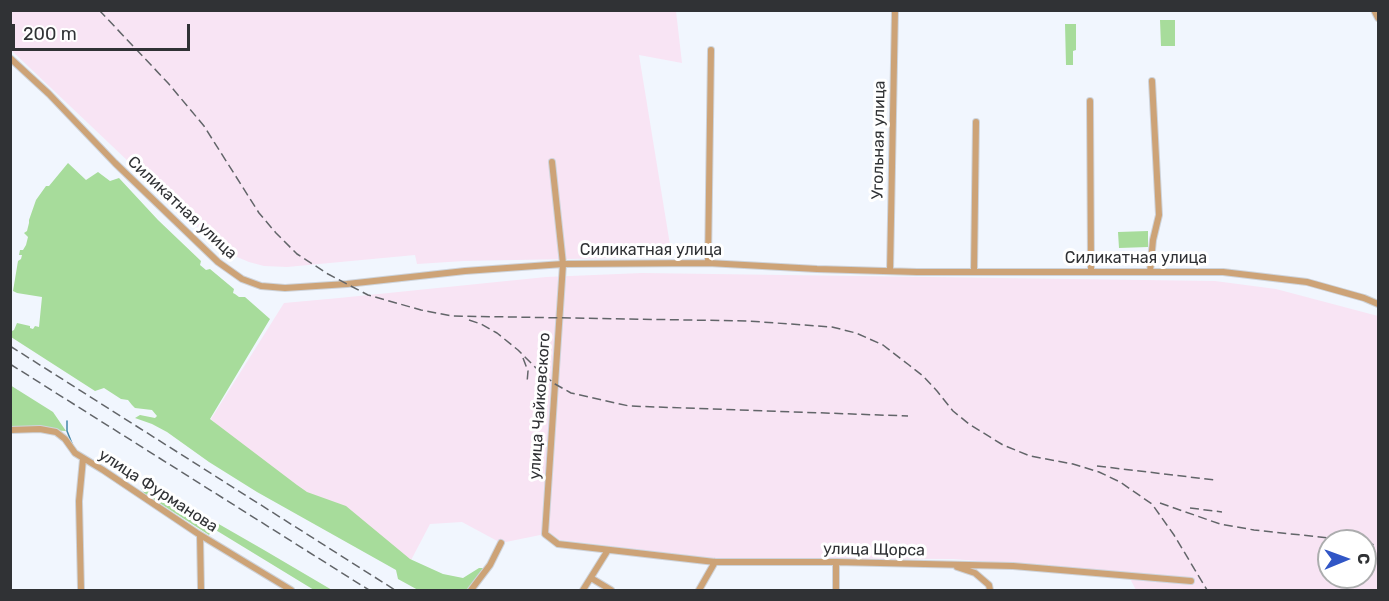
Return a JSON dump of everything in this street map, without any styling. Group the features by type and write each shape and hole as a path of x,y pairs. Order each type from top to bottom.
{"street":[{"name":"Угольная улица","path":"890,271 895,10"},
{"path":"1374,10 1378,18"},
{"path":"708,263 711,51"},
{"name":"Силикатная улица","path":"10,58 49,94 115,164 218,262 251,283 272,288 318,286 562,264 708,263 890,271 1223,272 1307,282 1378,304"},
{"path":"1150,272 1159,215 1152,81"},
{"path":"1090,101 1091,272"},
{"path":"974,271 976,122"},
{"path":"552,162 562,264"},
{"name":"улица Чайковского","path":"558,544 545,534 562,264"},
{"name":"улица Фурманова","path":"10,430 40,429 56,432 83,459 291,591"},
{"path":"81,591 79,501 83,459"},
{"path":"200,535 201,591"},
{"path":"471,591 490,565 501,543"},
{"name":"улица Щорса","path":"558,544 715,562 1013,566 1191,581"},
{"path":"583,591 608,550"},
{"path":"699,591 715,562"},
{"path":"836,562 837,591"},
{"path":"951,565 975,573 989,585 990,591"},
{"path":"591,578 611,591"}],"shaded area":[{"path":"10,11 676,11 682,63 639,55 672,257 417,264 415,255 287,267 264,266 249,262 210,239 11,50"},
{"path":"642,273 1215,281 1276,289 1378,316 1378,590 1136,590 1127,573 953,559 712,558 560,540 550,533 501,543 462,522 430,524 409,564 281,488 211,419 284,303 546,277"}],"green space":[{"path":"1160,20 1175,20 1175,46 1161,46"},
{"path":"1065,24 1076,24 1076,50 1073,51 1073,65 1066,65"},
{"path":"68,163 86,180 98,172 110,181 119,178 201,261 200,265 206,270 210,269 234,289 233,293 239,297 245,297 270,319 210,419 307,492 346,506 410,559 443,574 463,578 483,568 484,571 469,590 418,590 398,579 396,570 257,492 167,432 135,418 140,415 155,418 157,416 152,410 135,408 128,400 121,399 104,388 95,391 11,337 10,332 14,330 17,323 33,329 35,326 39,327 42,297 13,291 18,261 22,255 19,255 20,250 23,250 26,245 28,237 24,233 27,231 36,200"},
{"path":"1148,231 1148,247 1119,248 1118,232"},
{"path":"10,385 53,412 66,431 11,428"},
{"path":"146,480 332,590 314,590 214,529 209,535 144,493 141,489"}],"waterway":[{"path":"67,421 67,431 73,446"}],"railway":[{"path":"99,10 168,83 204,126 259,213 276,233 297,254 328,274 368,295 452,316 748,321 832,327 856,333 883,345 923,376 953,411 1003,445 1030,456 1073,464 1099,472 1120,482 1152,504 1174,535 1207,590"},
{"path":"469,320 497,333 540,372 571,393 629,406 908,416"},
{"path":"10,346 395,590"},
{"path":"523,358 528,371 527,383"},
{"path":"10,364 369,590"},
{"path":"1097,466 1215,480"},
{"path":"1160,503 1220,524 1317,537"},
{"path":"1190,508 1222,512"}]}
